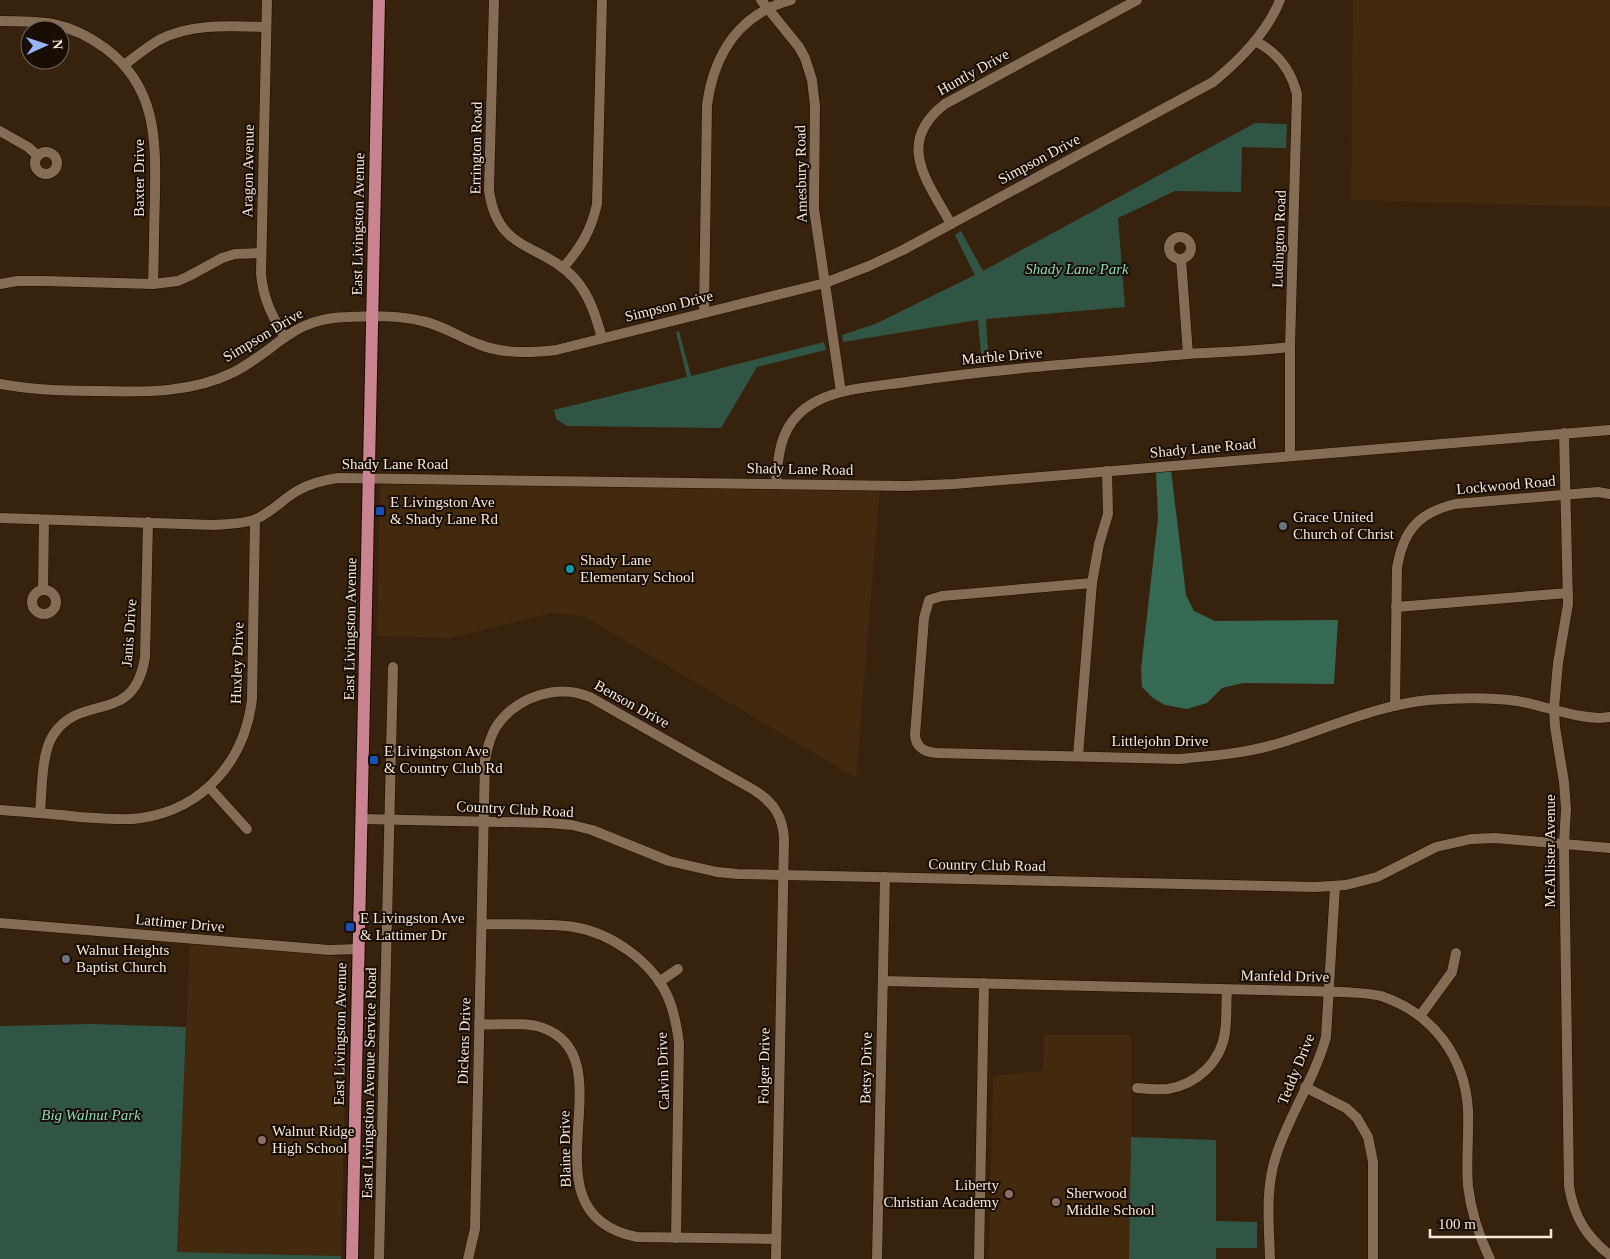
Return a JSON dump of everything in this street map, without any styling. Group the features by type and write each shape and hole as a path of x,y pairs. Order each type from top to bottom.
{"main road":[{"name":"East Livingston Avenue","path":"352,1259 379,0"}],"street":[{"name":"Aragon Avenue","path":"267,0 261,274 265,301 284,336"},
{"name":"Errington Road","path":"494,0 489,190 495,217 513,240 563,268 575,280 592,306 602,338"},
{"path":"563,268 587,237 594,220 597,204 602,0"},
{"path":"704,313 707,105 710,83 721,54 764,4 791,0"},
{"name":"Huntly Drive","path":"951,224 923,174 918,155 920,136 933,112 1137,0"},
{"name":"Simpson Drive","path":"0,384 39,390 123,392 164,391 194,387 235,372 296,329 320,319 346,317 407,318 424,321 497,350 537,352 556,350 825,283 869,266 951,224 1213,82 1232,66 1255,40 1269,22 1280,0"},
{"name":"Amesbury Road","path":"764,4 799,47 805,58 812,80 815,106 814,209 842,392"},
{"name":"Baxter Drive","path":"0,21 46,23 71,29 96,41 124,65 134,79 148,106 154,137 153,284"},
{"path":"124,65 160,40 178,32 217,26 266,27"},
{"name":"Ludington Road","path":"1255,40 1276,55 1292,76 1297,94 1290,347 1290,456"},
{"path":"0,132 28,147 38,156"},
{"path":"0,284 17,281 44,281 153,284 178,281 222,258 235,254 261,253"},
{"path":"1181,259 1188,354"},
{"name":"Marble Drive","path":"776,484 778,457 786,430 794,419 817,401 842,392 948,376 1188,354 1290,347"},
{"name":"Shady Lane Road","path":"0,518 214,525 235,524 255,520 309,485 323,480 338,478 906,486 954,484 1610,430"},
{"name":"McAllister Avenue","path":"1564,434 1568,593 1558,662 1554,708 1566,810 1564,844 1569,1187 1575,1212 1582,1226 1590,1238 1610,1255"},
{"path":"1078,756 1092,583 1099,544 1108,514 1107,471"},
{"name":"Lockwood Road","path":"1395,706 1397,568 1402,546 1410,531 1423,517 1441,507 1455,504 1598,492 1610,494"},
{"path":"43,590 44,520"},
{"name":"Huxley Drive","path":"0,810 113,819 142,818 164,813 182,805 200,795 222,774 239,747 250,714 252,699 255,520"},
{"name":"Janis Drive","path":"40,813 45,758 53,735 61,725 78,713 103,708 120,701 131,691 141,675 146,656 148,522"},
{"name":"Littlejohn Drive","path":"1092,583 942,596 929,600 924,618 917,708 916,735 919,747 924,751 937,753 1178,759 1216,756 1282,743 1341,721 1395,706 1427,700 1480,698 1517,701 1591,718 1610,717"},
{"path":"1396,607 1568,593"},
{"name":"East Livingstion Avenue Service Road","path":"379,1259 392,667"},
{"name":"Benson Drive","path":"485,822 487,748 496,727 512,710 527,700 546,693 567,691 590,697 754,790 770,801 781,819 783,830 782,874"},
{"path":"209,787 247,829"},
{"name":"Country Club Road","path":"362,819 572,825 592,830 662,858 700,868 738,874 1316,888 1335,887 1377,877 1426,852 1459,841 1495,838 1610,848"},
{"name":"Dickens Drive","path":"468,1259 475,1229 485,822"},
{"name":"Folger Drive","path":"776,1259 782,874"},
{"name":"Betsy Drive","path":"878,1259 885,877"},
{"name":"Teddy Drive","path":"1270,1259 1269,1196 1271,1175 1276,1156 1305,1087 1320,1057 1326,1037 1335,887"},
{"name":"Lattimer Drive","path":"0,923 329,950 358,949"},
{"name":"Calvin Drive","path":"482,924 564,926 594,933 624,948 648,968 659,982 667,995 675,1018 680,1043 676,1238"},
{"path":"1420,1016 1452,972 1456,953"},
{"path":"659,982 678,969"},
{"name":"Manfeld Drive","path":"883,981 1330,992 1380,996 1408,1008 1420,1016 1440,1036 1456,1060 1465,1085 1468,1109 1470,1195 1475,1224 1490,1259"},
{"path":"979,1259 984,983"},
{"path":"1137,1088 1158,1089 1183,1085 1198,1077 1213,1063 1225,1034 1226,990"},
{"name":"Blaine Drive","path":"479,1024 536,1026 550,1031 563,1040 573,1054 578,1070 578,1169 580,1190 584,1201 596,1218 613,1231 637,1237 776,1239"},
{"path":"1305,1087 1346,1108 1357,1118 1368,1137 1373,1162 1373,1259"}],"shaded area":[{"path":"1353,0 1610,0 1610,207 1351,200"},
{"path":"386,482 880,489 856,778 584,616 551,613 450,638 377,636 380,487"},
{"name":"Walnut Ridge High School","path":"190,943 338,956 348,963 341,1256 176,1252"},
{"path":"1044,1035 1131,1035 1129,1259 989,1259 993,1076 1043,1071"}],"green space":[{"name":"Shady Lane Park","path":"1255,123 1287,124 1286,148 1242,147 1241,192 1175,191 1118,218 1125,307 986,319 989,364 982,364 978,320 843,342 842,335 875,324 975,275 955,235 961,231 983,271"},
{"path":"679,331 691,376 824,342 826,350 757,367 721,428 567,426 556,419 554,410 687,377 676,332"},
{"path":"1171,470 1186,595 1194,611 1215,621 1338,620 1334,684 1243,683 1222,688 1207,703 1187,709 1165,705 1153,698 1142,687 1141,669 1158,518 1156,471"},
{"name":"Big Walnut Park","path":"92,1024 186,1027 177,1252 341,1256 341,1259 0,1259 0,1026"},
{"path":"1131,1137 1216,1140 1216,1221 1257,1222 1257,1248 1216,1248 1216,1259 1129,1259"}],"place":[{"name":"E Livingston Ave & Shady Lane Rd","path":"380,511"},
{"name":"Grace United Church of Christ","path":"1283,526"},
{"name":"Shady Lane Elementary School","path":"570,569"},
{"name":"E Livingston Ave & Country Club Rd","path":"374,760"},
{"name":"E Livingston Ave & Lattimer Dr","path":"350,927"},
{"name":"Walnut Heights Baptist Church","path":"66,959"},
{"name":"Walnut Ridge High School","path":"262,1140"},
{"name":"Liberty Christian Academy","path":"1009,1194"},
{"name":"Sherwood Middle School","path":"1056,1202"}]}
